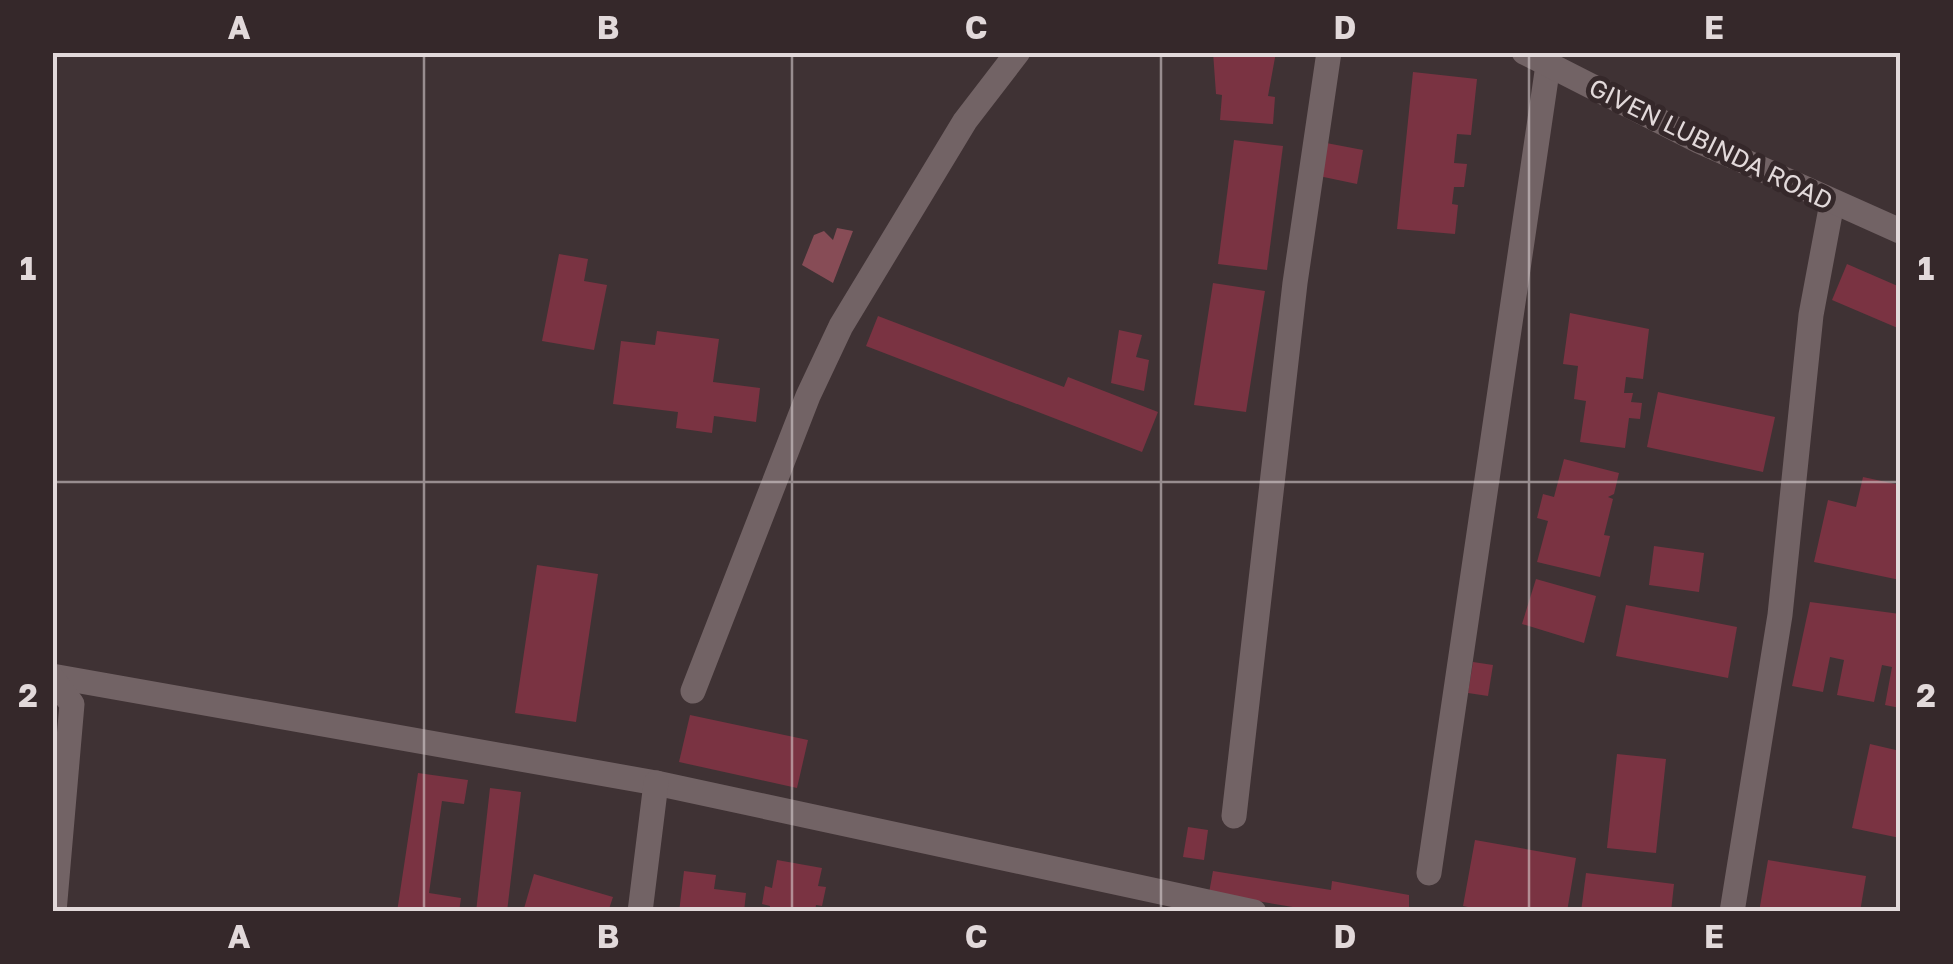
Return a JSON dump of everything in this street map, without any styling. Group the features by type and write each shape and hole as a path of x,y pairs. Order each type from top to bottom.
{"street":[{"path":"693,691 808,396 841,326 965,121 1018,52"},
{"path":"1234,816 1295,283 1330,52"},
{"name":"GIVEN LUBINDA ROAD","path":"1524,52 1832,203 1900,232"},
{"path":"1429,873 1548,65"},
{"path":"1732,912 1780,615 1810,315 1832,203"},
{"path":"52,677 656,783 1254,912"},
{"path":"52,677 72,704 54,912"},
{"path":"72,704 98,684"},
{"path":"640,912 656,783"}],"shaded area":[{"path":"837,228 853,231 833,283 802,265 814,235 824,231 833,240"}],"building":[{"path":"1213,52 1276,52 1268,96 1275,97 1273,124 1220,120 1222,95 1216,94"},
{"path":"1413,72 1477,79 1471,135 1457,134 1454,163 1467,164 1464,187 1454,187 1452,204 1458,205 1455,234 1397,229"},
{"path":"1234,140 1283,146 1267,270 1218,264"},
{"path":"1321,142 1363,150 1357,184 1314,175"},
{"path":"559,254 588,259 584,281 607,285 594,350 542,341"},
{"path":"1847,264 1900,287 1900,329 1832,300"},
{"path":"1213,283 1265,291 1246,412 1194,405"},
{"path":"1570,313 1649,329 1643,379 1626,377 1624,393 1633,393 1631,402 1642,403 1640,419 1629,418 1625,448 1580,442 1586,401 1574,399 1578,366 1563,364"},
{"path":"878,316 1064,387 1068,377 1158,412 1142,452 866,346"},
{"path":"1119,330 1142,335 1136,357 1149,360 1144,391 1111,383"},
{"path":"657,331 719,339 713,382 760,388 756,422 714,416 712,433 676,428 678,412 613,404 621,341 655,345"},
{"path":"1658,392 1775,417 1763,472 1647,447"},
{"path":"1564,459 1619,473 1614,494 1608,497 1613,499 1604,535 1610,536 1600,577 1537,562 1548,521 1537,518 1543,494 1554,497"},
{"path":"1863,477 1900,485 1900,580 1814,562 1828,500 1856,507"},
{"path":"1654,546 1704,553 1699,592 1649,585"},
{"path":"537,565 598,574 576,722 515,713"},
{"path":"1536,579 1596,596 1584,643 1522,624"},
{"path":"1810,602 1900,614 1900,708 1885,705 1892,667 1882,665 1874,702 1837,695 1844,660 1830,657 1823,692 1792,686"},
{"path":"1626,605 1737,627 1728,678 1616,656"},
{"path":"1473,662 1493,665 1488,696 1468,693"},
{"path":"690,715 808,740 797,788 679,762"},
{"path":"1870,744 1900,751 1900,838 1852,828"},
{"path":"1617,754 1666,759 1656,853 1607,848"},
{"path":"418,773 468,780 464,804 442,801 429,893 461,898 459,912 397,912"},
{"path":"490,788 521,792 507,912 476,912"},
{"path":"1188,827 1208,830 1204,860 1183,857"},
{"path":"1475,840 1576,858 1567,912 1492,912 1463,906"},
{"path":"777,860 822,868 818,886 826,887 822,906 816,905 815,912 769,912 770,906 762,904 765,886 772,888"},
{"path":"1768,860 1866,876 1860,912 1759,912"},
{"path":"684,871 716,875 714,889 746,893 744,912 679,912"},
{"path":"1213,871 1331,890 1332,881 1409,895 1409,912 1323,912 1209,893"},
{"path":"1586,873 1674,884 1671,912 1581,912"},
{"path":"534,874 613,897 608,912 523,912"}]}
